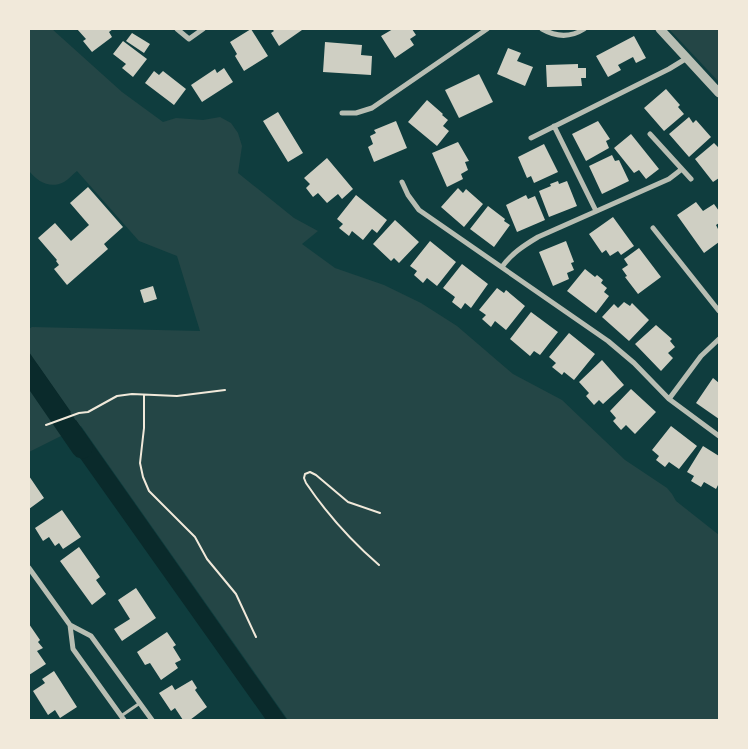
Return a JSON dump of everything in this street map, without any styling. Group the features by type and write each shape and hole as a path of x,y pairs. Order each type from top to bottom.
{"street":[{"path":"177,29 189,39 203,29"},
{"path":"342,113 356,113 372,108 487,29"},
{"path":"542,29 555,36 568,36 584,29"},
{"path":"660,29 719,93"},
{"path":"532,138 669,69 687,58"},
{"path":"554,126 596,211"},
{"path":"650,134 691,179"},
{"path":"502,267 522,247 538,238 669,179 682,169"},
{"path":"402,182 408,195 419,210 608,341 634,363 669,399 719,436"},
{"path":"653,228 719,311"},
{"path":"669,399 701,356 719,339"},
{"path":"29,568 70,625 91,636 152,720"},
{"path":"70,625 73,649 122,718"}],"lane":[{"path":"122,718 140,703"}],"path":[{"path":"46,425 79,413 88,412 117,396 132,394 177,396 225,390"},
{"path":"144,395 144,428 140,463 149,491 195,537 207,559 236,594 256,637"},
{"path":"379,565 336,525 306,483 305,474 310,472 316,475 348,502 380,513"}],"shaded area":[{"path":"29,29 52,29 122,92 163,122 176,118 203,120 220,117 231,123 238,133 242,146 238,173 294,218 318,231 302,244 335,268 384,285 421,303 457,326 513,374 562,400 625,460 667,488 676,501 719,535 719,720 288,720 81,426 29,452 29,329 32,327 200,331 177,256 139,241 77,171 64,182 54,185 40,181 29,171"},
{"path":"669,29 719,29 719,82"},
{"path":"29,352 71,412 53,419 29,383"},
{"path":"76,420 287,720 266,720 58,427"}],"building":[{"path":"77,29 113,29 109,32 112,37 92,52 83,41 86,39"},
{"path":"251,29 268,56 244,71 235,56 237,54 230,42"},
{"path":"272,29 302,30 279,46 271,33 274,31"},
{"path":"393,29 412,29 416,35 410,39 414,45 395,58 381,36"},
{"path":"132,33 150,44 144,53 126,41"},
{"path":"634,36 646,58 636,63 633,57 618,65 621,70 608,77 596,56"},
{"path":"123,41 147,59 133,77 122,68 126,64 113,54"},
{"path":"325,42 362,45 361,55 372,56 371,75 323,72"},
{"path":"508,48 521,53 517,61 533,67 525,86 497,74"},
{"path":"578,64 578,68 586,68 586,78 581,78 582,86 547,87 546,65"},
{"path":"224,68 233,82 202,102 191,85 215,69 217,73"},
{"path":"154,71 159,75 163,71 186,89 174,105 145,83"},
{"path":"479,74 493,102 459,118 445,90"},
{"path":"666,89 680,105 678,107 684,114 664,131 644,108"},
{"path":"427,100 448,120 443,126 449,131 437,146 408,122"},
{"path":"278,112 303,153 288,162 263,121"},
{"path":"689,117 693,123 696,120 711,137 689,157 669,134"},
{"path":"396,121 407,148 374,162 368,147 373,144 370,136 376,133 374,130"},
{"path":"598,121 610,139 606,141 609,148 586,161 572,134"},
{"path":"631,134 659,169 646,179 639,170 634,173 614,148"},
{"path":"458,142 469,161 465,162 468,170 461,174 463,179 447,187 432,153"},
{"path":"714,143 719,148 719,178 713,182 695,159"},
{"path":"544,144 558,172 534,183 531,176 527,178 518,157"},
{"path":"612,155 615,161 619,160 629,181 602,194 589,166"},
{"path":"327,158 353,189 342,199 338,194 327,203 318,193 313,197 306,188 310,184 304,178"},
{"path":"558,181 559,184 567,181 577,206 549,217 539,191"},
{"path":"88,187 123,227 104,244 108,249 67,285 54,269 59,265 57,260 38,238 55,223 71,241 89,225 70,203"},
{"path":"458,188 463,193 466,189 483,204 464,227 441,207"},
{"path":"356,195 387,220 377,233 372,229 363,240 352,231 349,236 339,228 343,224 337,219"},
{"path":"526,195 528,199 535,196 545,220 517,232 506,205"},
{"path":"696,202 703,211 714,204 719,211 719,223 716,225 719,231 719,242 704,253 677,215"},
{"path":"488,206 510,225 494,247 470,229"},
{"path":"613,217 634,246 621,255 618,251 610,256 606,250 602,253 589,234"},
{"path":"395,220 419,242 399,263 394,258 391,261 373,244"},
{"path":"430,241 456,262 437,286 427,278 423,283 414,275 417,271 410,266"},
{"path":"566,241 574,262 571,263 574,270 567,273 569,279 553,286 539,252"},
{"path":"639,248 661,277 638,294 625,277 627,276 622,269 628,265 624,259"},
{"path":"462,264 488,284 471,308 465,303 461,309 452,302 455,297 443,288"},
{"path":"585,269 595,277 597,275 603,280 601,283 607,288 604,292 609,296 596,313 567,291"},
{"path":"153,286 157,299 144,303 140,290"},
{"path":"497,288 504,293 506,290 525,306 506,330 495,321 491,327 482,319 486,315 479,310"},
{"path":"624,302 630,306 632,303 649,320 629,341 602,317 614,304 618,308"},
{"path":"531,312 558,332 540,355 534,351 530,356 510,339"},
{"path":"656,325 672,339 670,341 675,347 668,353 673,358 661,371 635,344"},
{"path":"569,333 595,354 574,380 564,372 562,375 552,367 556,363 549,357"},
{"path":"602,360 624,385 603,404 599,400 594,405 586,396 589,393 579,382"},
{"path":"713,378 719,383 719,419 696,403"},
{"path":"631,389 656,412 635,434 626,425 621,430 613,421 616,418 610,411"},
{"path":"671,426 697,446 679,469 669,462 665,467 656,460 659,456 652,450"},
{"path":"703,446 719,456 719,483 716,489 704,482 701,487 691,481 694,476 687,472"},
{"path":"29,476 44,498 29,509"},
{"path":"62,510 81,537 63,549 59,543 55,546 49,537 43,541 35,528"},
{"path":"79,547 100,577 96,580 106,594 92,605 60,561"},
{"path":"136,588 156,618 122,641 114,629 130,619 118,600"},
{"path":"29,624 40,640 38,642 43,648 37,651 46,664 29,675"},
{"path":"167,632 176,645 173,647 181,660 175,663 178,668 161,680 150,663 145,665 137,652"},
{"path":"54,671 77,707 60,718 55,710 48,715 33,691 45,683 42,679"},
{"path":"192,680 197,688 195,690 207,707 190,720 183,720 175,708 171,711 159,693 172,685 175,690"}],"waterway":[{"path":"29,371 82,448"}]}
